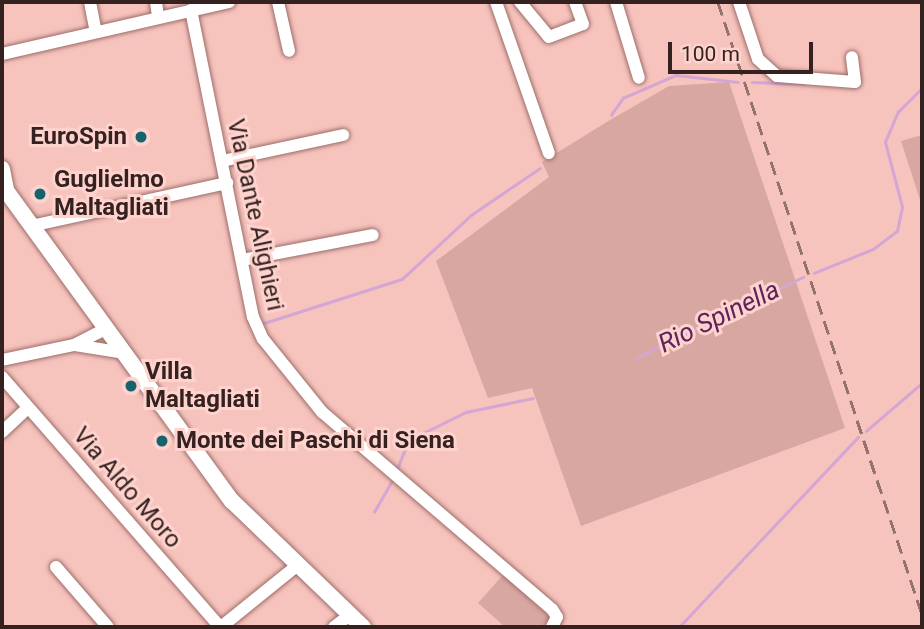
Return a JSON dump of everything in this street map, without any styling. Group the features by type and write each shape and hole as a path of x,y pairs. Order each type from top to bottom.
{"main road":[{"path":"2,169 4,187 232,501 363,627"}],"street":[{"path":"90,2 95,28"},
{"path":"156,2 158,16"},
{"path":"2,54 95,28 229,2"},
{"path":"278,2 289,51"},
{"path":"496,2 548,153"},
{"path":"520,2 549,37 583,24 575,2"},
{"path":"616,2 639,78"},
{"path":"739,2 758,59 777,76 855,82 852,57"},
{"name":"Via Dante Alighieri","path":"191,10 256,325 282,368 382,465 552,609 557,617 552,627"},
{"path":"222,161 342,135"},
{"path":"32,226 227,183"},
{"path":"242,260 373,235"},
{"path":"2,360 74,345 107,328"},
{"path":"74,345 125,353"},
{"name":"Via Aldo Moro","path":"2,377 220,627"},
{"path":"2,432 29,408"},
{"path":"220,627 299,564"},
{"path":"56,567 108,627"},
{"path":"334,627 351,614"}],"shaded area":[{"path":"729,82 845,428 581,526 532,388 488,398 436,261 549,177 542,162 610,120 669,86"},
{"path":"922,135 922,206 901,141"},
{"path":"503,575 550,617 543,627 505,627 478,603"}],"waterway":[{"path":"611,115 623,98 676,75 738,82"},
{"path":"752,82 804,84"},
{"name":"Rio Spinella","path":"814,273 873,249 897,231 902,207 885,142 898,112 922,88"},
{"path":"264,323 402,279 471,215 540,168"},
{"name":"Rio Spinella","path":"636,358 803,277"},
{"path":"866,431 922,383"},
{"name":"Rio Spinella","path":"397,469 409,440 466,412 533,398"},
{"path":"679,627 858,437"},
{"name":"Rio Spinella","path":"374,512 393,479"}],"railway":[{"path":"718,2 922,614"}],"place":[{"name":"EuroSpin","path":"141,137"},
{"name":"Guglielmo Maltagliati","path":"40,194"},
{"name":"Villa Maltagliati","path":"131,386"},
{"name":"Monte dei Paschi di Siena","path":"162,441"}]}
